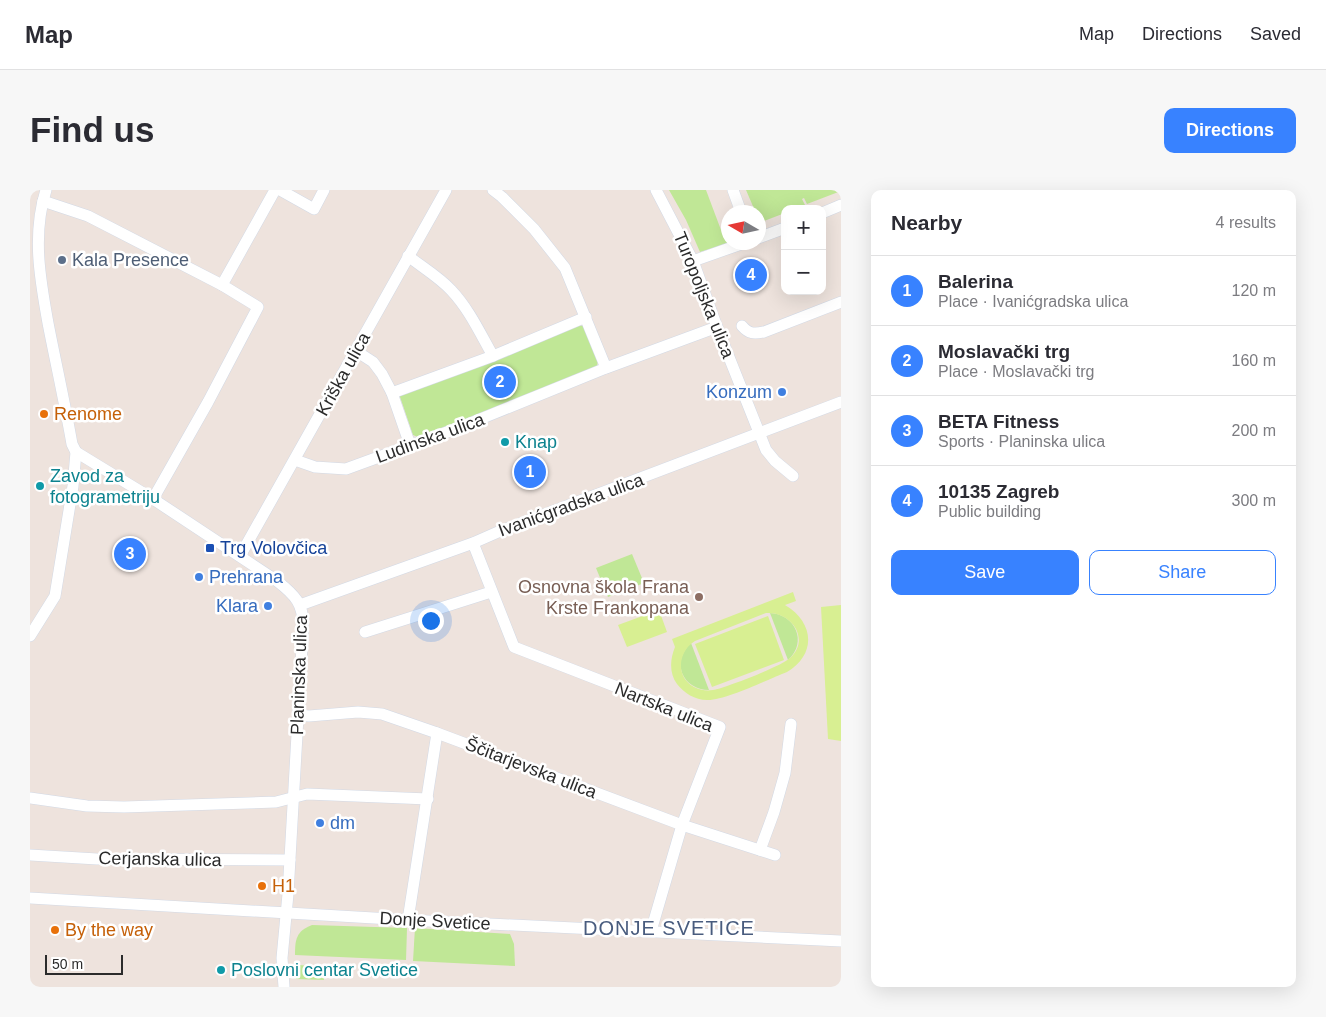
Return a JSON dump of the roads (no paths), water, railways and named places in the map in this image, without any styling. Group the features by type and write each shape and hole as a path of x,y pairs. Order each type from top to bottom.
{"street":[{"path":"222,285 275,190"},
{"path":"280,190 314,209 324,190"},
{"name":"Kriška ulica","path":"240,556 446,190"},
{"path":"493,190 534,229 565,268 606,368"},
{"path":"733,190 738,205"},
{"name":"Turopoljska ulica","path":"658,191 693,261 716,327 759,432 770,454 793,476"},
{"path":"30,636 55,596 73,486 76,452 72,444 52,344 34,242 44,195 222,285 258,307 208,402 153,499"},
{"path":"826,211 841,205"},
{"path":"766,235 781,229"},
{"path":"693,261 724,250"},
{"path":"408,256 449,288 461,301 493,356"},
{"path":"742,326 747,332 754,334 764,332 841,302"},
{"path":"392,392 493,356 586,318"},
{"name":"Ludinska ulica","path":"295,460 315,467 346,469 458,428 606,368 716,327"},
{"path":"356,351 373,362 382,374 392,392 410,445"},
{"name":"Ivanićgradska ulica","path":"300,605 473,543 841,402"},
{"name":"Planinska ulica","path":"76,452 153,499 240,556 294,595 300,605 304,619 290,860 282,958 284,987"},
{"name":"Nartska ulica","path":"473,543 514,647 720,728 682,825 651,931"},
{"path":"365,632 492,592"},
{"name":"Ščitarjevska ulica","path":"298,715 309,716 358,712 382,714 682,825 775,855"},
{"path":"760,850 774,812 785,773 791,724"},
{"path":"408,920 437,733"},
{"path":"30,798 87,806 124,808 276,802 307,794 428,799"},
{"name":"Cerjanska ulica","path":"30,855 97,859 290,860"},
{"name":"Donje Svetice","path":"30,898 408,920 841,941"}],"place":[{"name":"Kala Presence","path":"62,260"},
{"name":"10135 Zagreb","path":"751,275"},
{"name":"Moslavački trg","path":"500,382"},
{"name":"Konzum","path":"782,392"},
{"name":"Renome","path":"44,414"},
{"name":"Knap","path":"505,442"},
{"name":"Balerina","path":"530,472"},
{"name":"Zavod za fotogrametriju","path":"40,486"},
{"name":"Trg Volovčica","path":"210,548"},
{"name":"BETA Fitness","path":"130,554"},
{"name":"Prehrana","path":"199,577"},
{"name":"Osnovna škola Frana Krste Frankopana","path":"699,597"},
{"name":"Klara","path":"268,606"},
{"name":"dm","path":"320,823"},
{"name":"H1","path":"262,886"},
{"name":"By the way","path":"55,930"},
{"name":"Poslovni centar Svetice","path":"221,970"}],"district":[{"name":"DONJE SVETICE","path":"669,928"}]}
